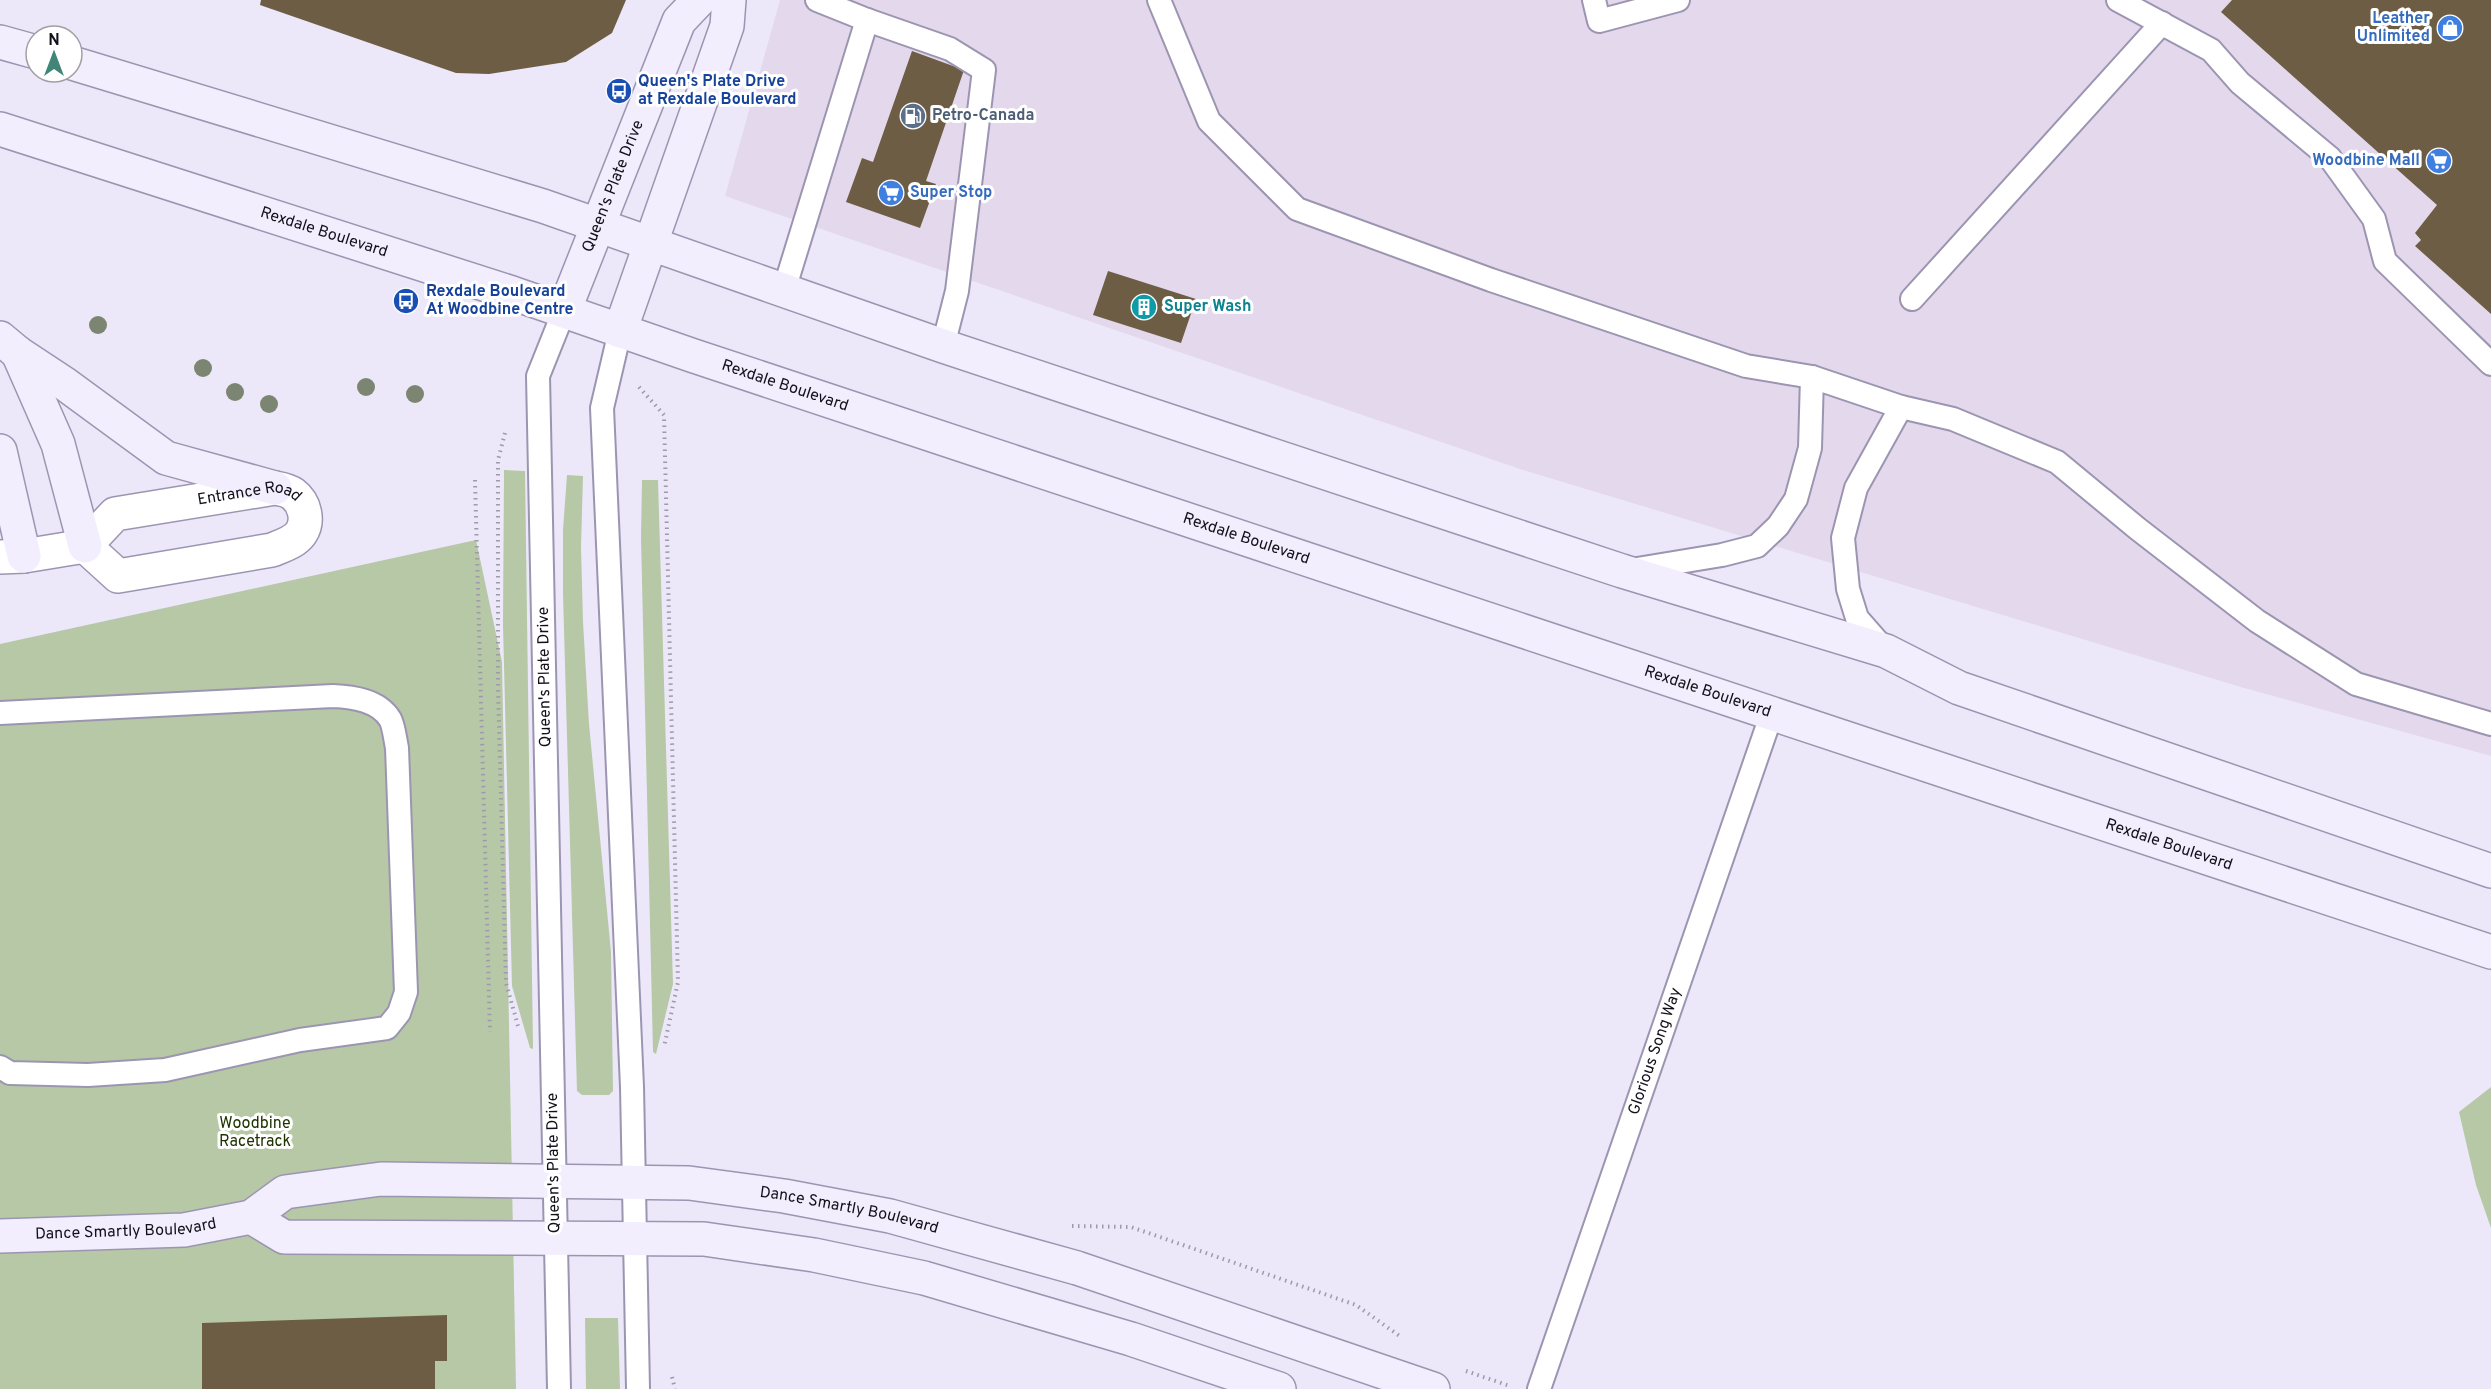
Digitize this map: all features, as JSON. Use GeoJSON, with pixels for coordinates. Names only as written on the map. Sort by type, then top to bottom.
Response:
{"type":"FeatureCollection","features":[{"type":"Feature","properties":{"kind":"main road","name":"Queen's Plate Drive"},"geometry":{"type":"LineString","coordinates":[[564,311],[679,21],[699,0]]}},
{"type":"Feature","properties":{"kind":"main road"},"geometry":{"type":"LineString","coordinates":[[617,344],[727,26],[729,0]]}},
{"type":"Feature","properties":{"kind":"main road"},"geometry":{"type":"LineString","coordinates":[[0,42],[24,49]]}},
{"type":"Feature","properties":{"kind":"main road"},"geometry":{"type":"LineString","coordinates":[[84,67],[543,206],[943,345],[1622,571],[1886,651],[1959,688],[2491,871]]}},
{"type":"Feature","properties":{"kind":"main road","name":"Rexdale Boulevard"},"geometry":{"type":"LineString","coordinates":[[0,129],[564,311],[617,344],[1772,713],[2491,952]]}},
{"type":"Feature","properties":{"kind":"main road"},"geometry":{"type":"LineString","coordinates":[[9,345],[166,458],[275,488]]}},
{"type":"Feature","properties":{"kind":"main road"},"geometry":{"type":"LineString","coordinates":[[9,345],[58,444],[85,546]]}},
{"type":"Feature","properties":{"kind":"main road"},"geometry":{"type":"LineString","coordinates":[[0,452],[12,557]]}},
{"type":"Feature","properties":{"kind":"main road","name":"Dance Smartly Boulevard"},"geometry":{"type":"LineString","coordinates":[[0,1236],[184,1230],[251,1217],[285,1192],[381,1179],[689,1183],[784,1196],[890,1216],[1077,1268],[1433,1389]]}},
{"type":"Feature","properties":{"kind":"main road"},"geometry":{"type":"LineString","coordinates":[[251,1217],[284,1237],[713,1240],[814,1255],[924,1278],[1131,1339],[1279,1389]]}},
{"type":"Feature","properties":{"kind":"street","name":"Entrance Road"},"geometry":{"type":"LineString","coordinates":[[275,488],[293,494],[304,507],[305,521],[301,533],[293,540],[272,550],[118,576],[85,546],[115,514],[275,488]]}},
{"type":"Feature","properties":{"kind":"street"},"geometry":{"type":"LineString","coordinates":[[12,557],[85,546]]}},
{"type":"Feature","properties":{"kind":"lane"},"geometry":{"type":"LineString","coordinates":[[817,0],[950,49],[984,70],[957,291],[943,345]]}},
{"type":"Feature","properties":{"kind":"lane"},"geometry":{"type":"LineString","coordinates":[[1159,0],[1209,121],[1297,209],[1491,280],[1746,366],[1812,377],[1901,407],[1953,418],[2057,462],[2138,529],[2257,621],[2356,684],[2491,724]]}},
{"type":"Feature","properties":{"kind":"lane"},"geometry":{"type":"LineString","coordinates":[[1594,0],[1599,21],[1678,0]]}},
{"type":"Feature","properties":{"kind":"lane"},"geometry":{"type":"LineString","coordinates":[[2118,0],[2211,50],[2240,83],[2331,158],[2373,219],[2385,261],[2491,364]]}},
{"type":"Feature","properties":{"kind":"lane"},"geometry":{"type":"LineString","coordinates":[[784,290],[867,20]]}},
{"type":"Feature","properties":{"kind":"lane"},"geometry":{"type":"LineString","coordinates":[[1912,298],[2162,23]]}},
{"type":"Feature","properties":{"kind":"lane","name":"Queen's Plate Drive"},"geometry":{"type":"LineString","coordinates":[[559,1389],[538,376],[564,311]]}},
{"type":"Feature","properties":{"kind":"lane"},"geometry":{"type":"LineString","coordinates":[[617,344],[602,408],[631,1076],[638,1389]]}},
{"type":"Feature","properties":{"kind":"lane"},"geometry":{"type":"LineString","coordinates":[[1622,571],[1722,555],[1757,546],[1778,526],[1796,499],[1810,448],[1812,377]]}},
{"type":"Feature","properties":{"kind":"lane"},"geometry":{"type":"LineString","coordinates":[[1886,651],[1857,618],[1848,589],[1843,538],[1856,488],[1901,407]]}},
{"type":"Feature","properties":{"kind":"lane"},"geometry":{"type":"LineString","coordinates":[[0,713],[333,696],[357,698],[377,707],[391,720],[397,748],[406,992],[399,1012],[387,1028],[300,1040],[165,1070],[88,1075],[9,1072],[0,1067]]}},
{"type":"Feature","properties":{"kind":"lane","name":"Glorious Song Way"},"geometry":{"type":"LineString","coordinates":[[1539,1389],[1772,713]]}},
{"type":"Feature","properties":{"kind":"path"},"geometry":{"type":"LineString","coordinates":[[617,344],[664,415],[678,982],[672,1020],[664,1049]]}},
{"type":"Feature","properties":{"kind":"path"},"geometry":{"type":"LineString","coordinates":[[507,428],[498,460],[498,687],[506,983],[521,1037]]}},
{"type":"Feature","properties":{"kind":"path"},"geometry":{"type":"LineString","coordinates":[[475,480],[490,1032]]}},
{"type":"Feature","properties":{"kind":"path"},"geometry":{"type":"LineString","coordinates":[[1463,1370],[1518,1389]]}},
{"type":"Feature","properties":{"kind":"shaded area"},"geometry":{"type":"Polygon","coordinates":[[[780,0],[2491,0],[2491,756],[2244,688],[1520,469],[725,196],[780,0]]]}},
{"type":"Feature","properties":{"kind":"green space"},"geometry":{"type":"Polygon","coordinates":[[[504,470],[525,471],[533,1049],[530,1048],[512,986],[503,625],[504,470]]]}},
{"type":"Feature","properties":{"kind":"green space"},"geometry":{"type":"Polygon","coordinates":[[[567,475],[583,476],[581,547],[589,724],[611,952],[613,1091],[609,1095],[582,1095],[577,1091],[563,594],[563,530],[567,475]]]}},
{"type":"Feature","properties":{"kind":"green space"},"geometry":{"type":"Polygon","coordinates":[[[642,480],[658,480],[673,984],[656,1054],[653,1052],[641,538],[642,480]]]}},
{"type":"Feature","properties":{"kind":"green space","name":"Woodbine Racetrack"},"geometry":{"type":"Polygon","coordinates":[[[476,540],[502,662],[516,1389],[0,1389],[0,644],[476,540]]]}},
{"type":"Feature","properties":{"kind":"green space"},"geometry":{"type":"Polygon","coordinates":[[[2491,1087],[2491,1228],[2476,1185],[2459,1112],[2491,1087]]]}},
{"type":"Feature","properties":{"kind":"green space"},"geometry":{"type":"Polygon","coordinates":[[[585,1318],[618,1318],[620,1389],[586,1389],[585,1318]]]}},
{"type":"Feature","properties":{"kind":"building"},"geometry":{"type":"Polygon","coordinates":[[[261,0],[626,0],[612,33],[566,62],[489,74],[456,73],[260,5],[261,0]]]}},
{"type":"Feature","properties":{"kind":"building","name":"Woodbine Mall"},"geometry":{"type":"Polygon","coordinates":[[[2232,0],[2491,0],[2491,314],[2415,246],[2421,240],[2415,233],[2437,205],[2221,12],[2232,0]]]}},
{"type":"Feature","properties":{"kind":"building"},"geometry":{"type":"Polygon","coordinates":[[[912,51],[964,70],[926,181],[936,184],[920,228],[846,202],[862,158],[873,162],[912,51]]]}},
{"type":"Feature","properties":{"kind":"building","name":"Super Wash"},"geometry":{"type":"Polygon","coordinates":[[[1108,271],[1196,299],[1181,343],[1093,315],[1108,271]]]}},
{"type":"Feature","properties":{"kind":"building"},"geometry":{"type":"Polygon","coordinates":[[[447,1315],[447,1361],[435,1361],[435,1389],[202,1389],[202,1323],[447,1315]]]}},
{"type":"Feature","properties":{"kind":"place","name":"Leather Unlimited"},"geometry":{"type":"Point","coordinates":[2450,28]}},
{"type":"Feature","properties":{"kind":"place","name":"Queen's Plate Drive at Rexdale Boulevard"},"geometry":{"type":"Point","coordinates":[619,91]}},
{"type":"Feature","properties":{"kind":"place","name":"Petro-Canada"},"geometry":{"type":"Point","coordinates":[913,116]}},
{"type":"Feature","properties":{"kind":"place","name":"Woodbine Mall"},"geometry":{"type":"Point","coordinates":[2439,161]}},
{"type":"Feature","properties":{"kind":"place","name":"Super Stop"},"geometry":{"type":"Point","coordinates":[891,193]}},
{"type":"Feature","properties":{"kind":"place","name":"Rexdale Boulevard At Woodbine Centre"},"geometry":{"type":"Point","coordinates":[406,301]}},
{"type":"Feature","properties":{"kind":"place","name":"Super Wash"},"geometry":{"type":"Point","coordinates":[1144,307]}}]}
